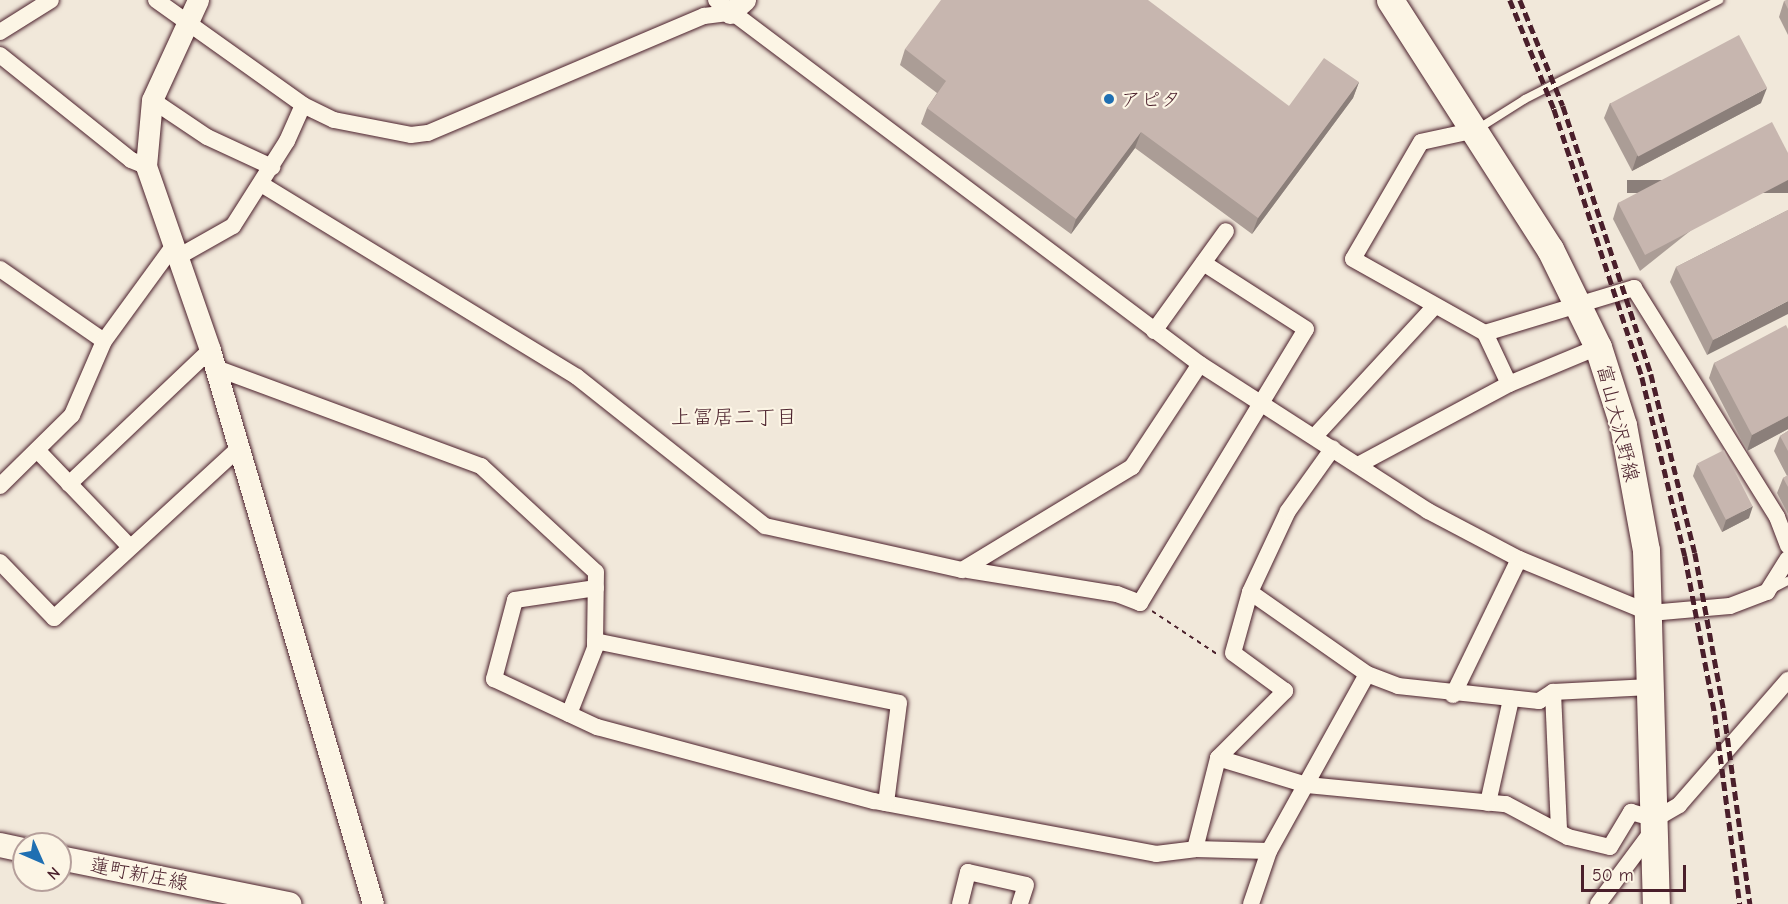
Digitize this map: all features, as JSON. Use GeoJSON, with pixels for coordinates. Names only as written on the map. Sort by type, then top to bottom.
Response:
{"type":"FeatureCollection","features":[{"type":"Feature","properties":{"kind":"main road","name":"富山大沢野線"},"geometry":{"type":"LineString","coordinates":[[1390,0],[1476,130],[1580,307],[1598,347],[1623,425],[1646,550],[1650,613],[1656,904]]}},
{"type":"Feature","properties":{"kind":"main road","name":"蓮町新庄線"},"geometry":{"type":"LineString","coordinates":[[72,860],[289,904]]}},
{"type":"Feature","properties":{"kind":"street"},"geometry":{"type":"LineString","coordinates":[[0,32],[51,0]]}},
{"type":"Feature","properties":{"kind":"street"},"geometry":{"type":"LineString","coordinates":[[156,0],[189,20],[303,105],[359,126],[428,133],[731,4],[1154,331],[1200,364],[1358,465],[1519,559],[1650,613],[1730,606],[1767,592],[1788,559]]}},
{"type":"Feature","properties":{"kind":"street"},"geometry":{"type":"LineString","coordinates":[[198,0],[152,100],[147,166],[213,359],[373,904]]}},
{"type":"Feature","properties":{"kind":"street"},"geometry":{"type":"LineString","coordinates":[[0,55],[131,160],[147,166]]}},
{"type":"Feature","properties":{"kind":"street"},"geometry":{"type":"LineString","coordinates":[[152,100],[207,137],[272,167]]}},
{"type":"Feature","properties":{"kind":"street"},"geometry":{"type":"LineString","coordinates":[[0,486],[72,415],[104,341],[176,251],[233,226],[272,167],[303,105]]}},
{"type":"Feature","properties":{"kind":"street"},"geometry":{"type":"LineString","coordinates":[[1476,130],[1421,142],[1353,259],[1434,307],[1485,333],[1509,384]]}},
{"type":"Feature","properties":{"kind":"street"},"geometry":{"type":"LineString","coordinates":[[261,184],[577,377],[765,526],[968,570],[1117,594],[1140,603],[1259,401],[1306,329],[1203,262]]}},
{"type":"Feature","properties":{"kind":"street"},"geometry":{"type":"LineString","coordinates":[[1154,331],[1226,231]]}},
{"type":"Feature","properties":{"kind":"street"},"geometry":{"type":"LineString","coordinates":[[0,269],[104,341]]}},
{"type":"Feature","properties":{"kind":"street"},"geometry":{"type":"LineString","coordinates":[[1485,333],[1580,307],[1603,294],[1634,288],[1648,303],[1777,517],[1788,546]]}},
{"type":"Feature","properties":{"kind":"street"},"geometry":{"type":"LineString","coordinates":[[1315,436],[1434,307]]}},
{"type":"Feature","properties":{"kind":"street"},"geometry":{"type":"LineString","coordinates":[[1358,465],[1509,384],[1598,347]]}},
{"type":"Feature","properties":{"kind":"street"},"geometry":{"type":"LineString","coordinates":[[69,484],[213,359]]}},
{"type":"Feature","properties":{"kind":"street"},"geometry":{"type":"LineString","coordinates":[[213,359],[481,466],[596,572],[595,641],[568,714]]}},
{"type":"Feature","properties":{"kind":"street"},"geometry":{"type":"LineString","coordinates":[[968,570],[1132,467],[1200,364]]}},
{"type":"Feature","properties":{"kind":"street"},"geometry":{"type":"LineString","coordinates":[[1195,849],[1218,758],[1284,691],[1233,653],[1250,591],[1288,512],[1333,448]]}},
{"type":"Feature","properties":{"kind":"street"},"geometry":{"type":"LineString","coordinates":[[0,562],[54,618],[128,545],[238,449]]}},
{"type":"Feature","properties":{"kind":"street"},"geometry":{"type":"LineString","coordinates":[[37,450],[128,545]]}},
{"type":"Feature","properties":{"kind":"street"},"geometry":{"type":"LineString","coordinates":[[1453,695],[1519,559]]}},
{"type":"Feature","properties":{"kind":"street"},"geometry":{"type":"LineString","coordinates":[[596,588],[515,600],[494,679],[597,727],[886,803],[1156,854],[1195,849],[1269,851]]}},
{"type":"Feature","properties":{"kind":"street"},"geometry":{"type":"LineString","coordinates":[[1250,591],[1367,674],[1453,695],[1539,701],[1553,692],[1650,687]]}},
{"type":"Feature","properties":{"kind":"street"},"geometry":{"type":"LineString","coordinates":[[595,641],[899,703],[886,803]]}},
{"type":"Feature","properties":{"kind":"street"},"geometry":{"type":"LineString","coordinates":[[1251,904],[1269,851],[1367,674]]}},
{"type":"Feature","properties":{"kind":"street"},"geometry":{"type":"LineString","coordinates":[[1598,904],[1646,845],[1655,819],[1679,805],[1788,680]]}},
{"type":"Feature","properties":{"kind":"street"},"geometry":{"type":"LineString","coordinates":[[1553,692],[1559,832]]}},
{"type":"Feature","properties":{"kind":"street"},"geometry":{"type":"LineString","coordinates":[[1488,803],[1511,699]]}},
{"type":"Feature","properties":{"kind":"street"},"geometry":{"type":"LineString","coordinates":[[1218,758],[1307,785],[1506,804],[1559,832],[1610,847],[1631,812],[1655,819]]}},
{"type":"Feature","properties":{"kind":"street"},"geometry":{"type":"LineString","coordinates":[[960,904],[968,872],[1026,885],[1020,904]]}},
{"type":"Feature","properties":{"kind":"lane"},"geometry":{"type":"LineString","coordinates":[[1476,130],[1525,99],[1719,0]]}},
{"type":"Feature","properties":{"kind":"lane"},"geometry":{"type":"LineString","coordinates":[[1767,592],[1788,581]]}},
{"type":"Feature","properties":{"kind":"path"},"geometry":{"type":"LineString","coordinates":[[1140,603],[1223,658],[1233,653]]}},
{"type":"Feature","properties":{"kind":"building"},"geometry":{"type":"Polygon","coordinates":[[[941,0],[1148,0],[1289,106],[1324,58],[1359,82],[1258,218],[1141,132],[1076,219],[927,108],[946,81],[905,49],[941,0]]]}},
{"type":"Feature","properties":{"kind":"building"},"geometry":{"type":"Polygon","coordinates":[[[1739,35],[1767,88],[1638,157],[1610,104],[1739,35]]]}},
{"type":"Feature","properties":{"kind":"building"},"geometry":{"type":"Polygon","coordinates":[[[1772,122],[1788,153],[1788,180],[1645,255],[1618,203],[1772,122]]]}},
{"type":"Feature","properties":{"kind":"building"},"geometry":{"type":"Polygon","coordinates":[[[1788,210],[1788,301],[1713,340],[1676,267],[1788,210]]]}},
{"type":"Feature","properties":{"kind":"building"},"geometry":{"type":"Polygon","coordinates":[[[1786,325],[1788,329],[1788,416],[1752,435],[1714,363],[1786,325]]]}},
{"type":"Feature","properties":{"kind":"building"},"geometry":{"type":"Polygon","coordinates":[[[1788,431],[1788,451],[1780,436],[1788,431]]]}},
{"type":"Feature","properties":{"kind":"building"},"geometry":{"type":"Polygon","coordinates":[[[1724,450],[1753,506],[1726,520],[1697,464],[1724,450]]]}},
{"type":"Feature","properties":{"kind":"building"},"geometry":{"type":"Polygon","coordinates":[[[1788,475],[1788,487],[1783,478],[1788,475]]]}},
{"type":"Feature","properties":{"kind":"railway"},"geometry":{"type":"LineString","coordinates":[[1510,0],[1554,109],[1642,377],[1685,556],[1715,715],[1740,904]]}},
{"type":"Feature","properties":{"kind":"railway"},"geometry":{"type":"LineString","coordinates":[[1520,0],[1563,106],[1651,374],[1695,553],[1724,711],[1750,904]]}},
{"type":"Feature","properties":{"kind":"place","name":"アピタ"},"geometry":{"type":"Point","coordinates":[1109,99]}},
{"type":"Feature","properties":{"kind":"district","name":"上冨居二丁目"},"geometry":{"type":"Point","coordinates":[734,417]}}]}
